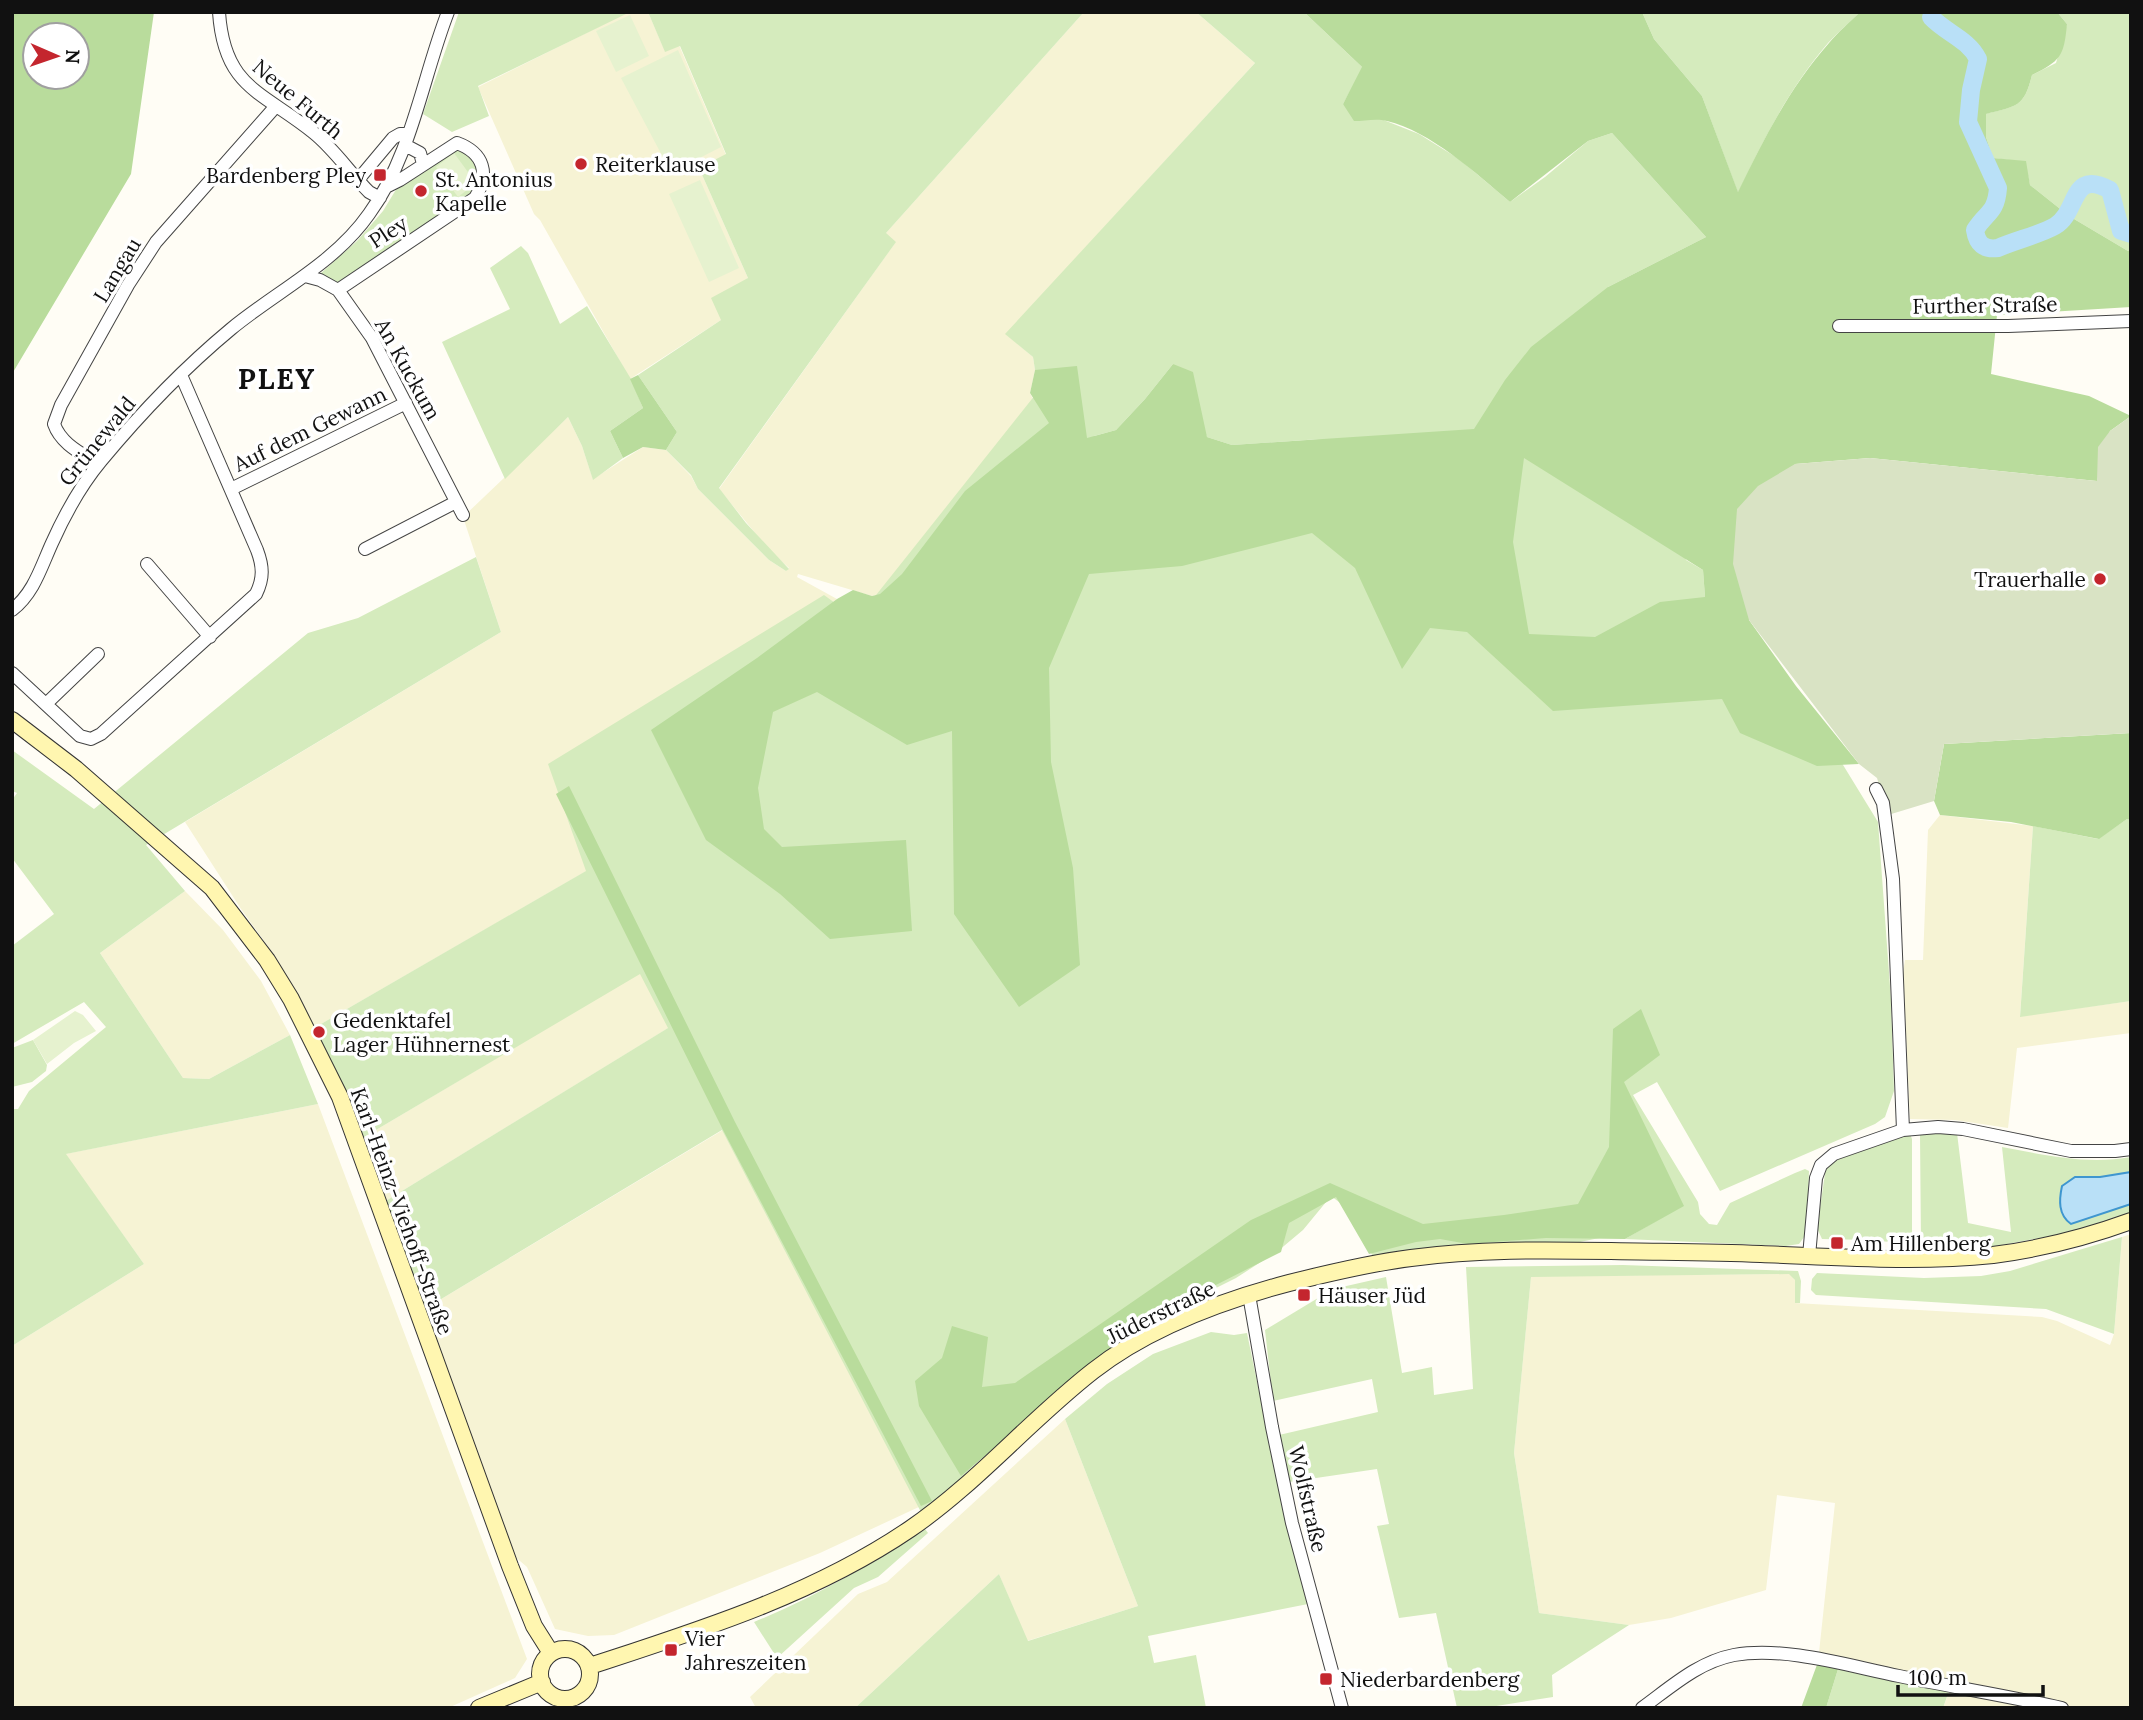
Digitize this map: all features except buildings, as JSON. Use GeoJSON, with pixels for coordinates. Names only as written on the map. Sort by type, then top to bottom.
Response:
{"type":"FeatureCollection","features":[{"type":"Feature","properties":{"kind":"main road","name":"Karl-Heinz-Viehoff-Straße"},"geometry":{"type":"LineString","coordinates":[[12,720],[76,769],[212,888],[267,960],[291,999],[340,1097],[510,1566],[534,1626],[551,1653]]}},
{"type":"Feature","properties":{"kind":"main road","name":"Jüderstraße"},"geometry":{"type":"LineString","coordinates":[[590,1667],[787,1595],[855,1564],[924,1519],[1096,1369],[1165,1329],[1249,1295],[1377,1264],[1470,1252],[1547,1250],[1924,1259],[1992,1255],[2074,1238],[2131,1221]]}},
{"type":"Feature","properties":{"kind":"main road"},"geometry":{"type":"LineString","coordinates":[[558,1649],[574,1650],[586,1659],[590,1667],[591,1674],[586,1689],[566,1703],[551,1695],[542,1682],[541,1666],[551,1653],[558,1649]]}},
{"type":"Feature","properties":{"kind":"main road"},"geometry":{"type":"LineString","coordinates":[[479,1708],[542,1682]]}},
{"type":"Feature","properties":{"kind":"street","name":"Neue Furth"},"geometry":{"type":"LineString","coordinates":[[219,12],[227,57],[237,74],[315,134],[357,181],[380,198]]}},
{"type":"Feature","properties":{"kind":"street","name":"Pley"},"geometry":{"type":"LineString","coordinates":[[212,347],[232,328],[305,276],[350,236],[380,198],[388,186],[407,140],[448,12]]}},
{"type":"Feature","properties":{"kind":"street","name":"Langau"},"geometry":{"type":"LineString","coordinates":[[98,464],[63,441],[57,433],[54,424],[61,405],[128,285],[156,242],[276,106]]}},
{"type":"Feature","properties":{"kind":"street"},"geometry":{"type":"LineString","coordinates":[[357,181],[393,138],[400,134],[420,153],[423,164]]}},
{"type":"Feature","properties":{"kind":"street","name":"Pley"},"geometry":{"type":"LineString","coordinates":[[338,290],[475,198],[481,188],[483,176],[481,162],[474,151],[457,143],[388,186]]}},
{"type":"Feature","properties":{"kind":"street"},"geometry":{"type":"LineString","coordinates":[[305,276],[320,280],[338,290]]}},
{"type":"Feature","properties":{"kind":"street","name":"An Kuckum"},"geometry":{"type":"LineString","coordinates":[[338,290],[372,338],[463,515]]}},
{"type":"Feature","properties":{"kind":"street","name":"Further Straße"},"geometry":{"type":"LineString","coordinates":[[1839,326],[2008,326],[2131,321]]}},
{"type":"Feature","properties":{"kind":"street","name":"Grünewald"},"geometry":{"type":"LineString","coordinates":[[12,610],[37,579],[70,506],[98,464],[144,412],[212,347]]}},
{"type":"Feature","properties":{"kind":"street","name":"Auf dem Gewann"},"geometry":{"type":"LineString","coordinates":[[47,703],[80,736],[91,739],[101,734],[256,594],[262,576],[257,550],[181,375]]}},
{"type":"Feature","properties":{"kind":"street","name":"Auf dem Gewann"},"geometry":{"type":"LineString","coordinates":[[231,489],[406,403]]}},
{"type":"Feature","properties":{"kind":"street"},"geometry":{"type":"LineString","coordinates":[[366,549],[456,502]]}},
{"type":"Feature","properties":{"kind":"street"},"geometry":{"type":"LineString","coordinates":[[147,564],[210,637]]}},
{"type":"Feature","properties":{"kind":"street"},"geometry":{"type":"LineString","coordinates":[[12,673],[47,703],[98,654]]}},
{"type":"Feature","properties":{"kind":"street"},"geometry":{"type":"LineString","coordinates":[[1876,789],[1883,803],[1893,879],[1903,1130]]}},
{"type":"Feature","properties":{"kind":"street"},"geometry":{"type":"LineString","coordinates":[[1809,1256],[1816,1178],[1821,1165],[1835,1154],[1903,1130],[1938,1127],[1963,1129],[2071,1151],[2131,1149]]}},
{"type":"Feature","properties":{"kind":"street","name":"Wolfstraße"},"geometry":{"type":"LineString","coordinates":[[1249,1295],[1292,1523],[1342,1708]]}},
{"type":"Feature","properties":{"kind":"street"},"geometry":{"type":"LineString","coordinates":[[1642,1708],[1678,1680],[1705,1665],[1732,1656],[1771,1653],[2062,1708]]}},
{"type":"Feature","properties":{"kind":"shaded area"},"geometry":{"type":"Polygon","coordinates":[[[628,12],[648,12],[665,51],[679,45],[726,155],[699,168],[748,278],[721,320],[630,379],[540,220],[534,214],[478,87],[628,12]]]}},
{"type":"Feature","properties":{"kind":"shaded area"},"geometry":{"type":"Polygon","coordinates":[[[1084,12],[1196,12],[1255,63],[1006,334],[1033,357],[1035,370],[1030,393],[1035,403],[880,594],[872,596],[798,574],[797,577],[837,599],[757,658],[592,868],[314,1028],[274,955],[185,822],[501,632],[463,517],[568,417],[582,446],[593,479],[643,447],[666,450],[691,476],[698,489],[769,560],[786,571],[789,568],[770,551],[719,489],[895,243],[885,234],[1084,12]]]}},
{"type":"Feature","properties":{"kind":"shaded area"},"geometry":{"type":"Polygon","coordinates":[[[1940,815],[2033,826],[2020,1016],[2131,1001],[2131,1033],[2017,1048],[2008,1128],[1955,1120],[1910,1119],[1903,973],[1905,960],[1923,960],[1928,830],[1940,815]]]}},
{"type":"Feature","properties":{"kind":"shaded area"},"geometry":{"type":"Polygon","coordinates":[[[185,891],[223,930],[261,981],[290,1035],[209,1079],[183,1078],[100,953],[185,891]]]}},
{"type":"Feature","properties":{"kind":"shaded area"},"geometry":{"type":"Polygon","coordinates":[[[643,971],[670,1027],[384,1202],[359,1140],[643,971]]]}},
{"type":"Feature","properties":{"kind":"shaded area"},"geometry":{"type":"Polygon","coordinates":[[[318,1104],[527,1659],[515,1678],[448,1708],[12,1708],[12,1346],[144,1264],[65,1154],[318,1104]]]}},
{"type":"Feature","properties":{"kind":"shaded area"},"geometry":{"type":"Polygon","coordinates":[[[723,1130],[921,1506],[820,1553],[614,1635],[588,1636],[555,1629],[527,1567],[513,1555],[423,1310],[723,1130]]]}},
{"type":"Feature","properties":{"kind":"shaded area"},"geometry":{"type":"Polygon","coordinates":[[[2131,1234],[2131,1708],[1943,1708],[1949,1692],[1818,1662],[1835,1503],[1777,1495],[1766,1590],[1671,1618],[1629,1625],[1539,1613],[1514,1453],[1531,1276],[1790,1274],[1795,1280],[1795,1303],[2042,1317],[2110,1345],[2114,1334],[2122,1237],[2131,1234]]]}},
{"type":"Feature","properties":{"kind":"shaded area"},"geometry":{"type":"Polygon","coordinates":[[[1065,1419],[1138,1606],[1027,1641],[999,1574],[855,1708],[756,1708],[750,1697],[858,1594],[887,1582],[1065,1419]]]}},
{"type":"Feature","properties":{"kind":"green space"},"geometry":{"type":"Polygon","coordinates":[[[12,12],[154,12],[131,174],[12,374],[12,12]]]}},
{"type":"Feature","properties":{"kind":"green space"},"geometry":{"type":"Polygon","coordinates":[[[459,12],[628,13],[478,86],[489,116],[452,132],[423,114],[459,12]]]}},
{"type":"Feature","properties":{"kind":"green space"},"geometry":{"type":"Polygon","coordinates":[[[648,12],[1084,12],[886,233],[896,242],[719,488],[746,523],[789,569],[786,571],[769,560],[698,489],[691,475],[666,450],[677,432],[638,375],[721,320],[711,298],[748,278],[699,168],[726,154],[680,46],[665,52],[648,12]]]}},
{"type":"Feature","properties":{"kind":"green space"},"geometry":{"type":"Polygon","coordinates":[[[1196,12],[1304,12],[1363,68],[1343,104],[1419,134],[1459,159],[1510,202],[1588,141],[1612,133],[1706,237],[1608,287],[1686,560],[1703,570],[1705,597],[1840,760],[1878,822],[1891,1000],[1894,1091],[1885,1117],[1875,1124],[1720,1191],[1657,1082],[1633,1095],[1698,1202],[1700,1214],[1709,1224],[1717,1225],[1730,1203],[1795,1173],[1805,1169],[1809,1171],[1807,1233],[1799,1244],[1786,1246],[1625,1239],[1668,1214],[1604,1237],[1556,1247],[1373,1257],[1351,1211],[1331,1196],[1303,1230],[1278,1251],[1236,1278],[1124,1334],[977,1462],[923,1516],[722,1130],[423,1310],[384,1202],[668,1028],[640,974],[359,1140],[314,1028],[586,871],[548,764],[824,595],[857,619],[1055,370],[1035,370],[1033,357],[1005,334],[1255,63],[1196,12]],[[1173,364],[1116,430],[1094,436],[1107,459],[1321,439],[1232,445],[1207,437],[1173,364]]]}},
{"type":"Feature","properties":{"kind":"green space"},"geometry":{"type":"Polygon","coordinates":[[[1304,12],[1642,12],[1654,39],[1702,96],[1738,192],[1767,134],[1802,78],[1833,39],[1860,12],[2057,12],[2067,24],[2059,57],[2032,75],[2026,94],[2017,104],[1986,114],[1986,137],[1993,158],[2026,161],[2030,185],[2069,216],[2128,251],[2131,250],[2131,307],[1997,315],[1991,374],[2089,396],[2131,416],[2110,431],[2097,481],[1870,458],[1795,464],[1749,620],[1796,686],[1859,764],[1817,766],[1740,733],[1722,699],[1553,711],[1467,632],[1430,628],[1402,669],[1355,568],[1312,533],[1182,566],[1089,574],[1049,668],[1051,762],[1073,868],[1080,965],[1019,1007],[954,914],[952,731],[907,745],[817,692],[773,712],[758,788],[764,829],[782,847],[906,840],[912,931],[830,939],[780,894],[706,840],[651,730],[757,658],[837,599],[853,590],[872,596],[880,594],[902,574],[965,491],[1049,423],[1030,393],[1035,370],[1077,366],[1087,438],[1116,430],[1173,364],[1193,372],[1207,437],[1232,445],[1474,429],[1505,380],[1531,347],[1608,287],[1706,237],[1612,133],[1588,141],[1510,202],[1452,155],[1420,134],[1383,120],[1354,121],[1343,104],[1362,67],[1304,12]],[[1524,458],[1513,542],[1529,634],[1595,637],[1660,602],[1705,597],[1703,570],[1524,458]]]}},
{"type":"Feature","properties":{"kind":"green space"},"geometry":{"type":"Polygon","coordinates":[[[1642,12],[1860,12],[1828,43],[1801,78],[1767,134],[1738,193],[1702,96],[1654,39],[1642,12]]]}},
{"type":"Feature","properties":{"kind":"green space"},"geometry":{"type":"Polygon","coordinates":[[[2057,12],[2131,12],[2131,250],[2128,251],[2069,216],[2030,185],[2025,162],[1993,158],[1986,137],[1985,114],[2017,104],[2026,94],[2032,75],[2056,63],[2067,24],[2057,12]]]}},
{"type":"Feature","properties":{"kind":"green space"},"geometry":{"type":"Polygon","coordinates":[[[630,15],[649,56],[616,72],[596,31],[630,15]]]}},
{"type":"Feature","properties":{"kind":"green space"},"geometry":{"type":"Polygon","coordinates":[[[678,50],[721,147],[682,167],[666,163],[621,78],[678,50]]]}},
{"type":"Feature","properties":{"kind":"green space"},"geometry":{"type":"Polygon","coordinates":[[[453,150],[471,158],[480,175],[470,196],[338,284],[320,274],[357,241],[383,211],[397,188],[453,150]]]}},
{"type":"Feature","properties":{"kind":"green space"},"geometry":{"type":"Polygon","coordinates":[[[454,153],[476,183],[458,197],[436,167],[454,153]]]}},
{"type":"Feature","properties":{"kind":"green space"},"geometry":{"type":"Polygon","coordinates":[[[700,180],[739,268],[709,282],[669,194],[700,180]]]}},
{"type":"Feature","properties":{"kind":"green space"},"geometry":{"type":"Polygon","coordinates":[[[521,246],[528,253],[560,324],[587,306],[631,379],[643,408],[610,431],[623,458],[593,480],[582,446],[568,417],[505,479],[442,342],[510,309],[490,268],[521,246]]]}},
{"type":"Feature","properties":{"kind":"green space"},"geometry":{"type":"Polygon","coordinates":[[[638,375],[677,432],[666,450],[643,447],[623,458],[610,431],[643,408],[630,379],[638,375]]]}},
{"type":"Feature","properties":{"kind":"green space"},"geometry":{"type":"Polygon","coordinates":[[[2131,416],[2131,733],[1944,744],[1934,801],[1888,815],[1877,778],[1859,764],[1749,620],[1733,564],[1737,509],[1758,486],[1795,464],[1870,458],[2097,481],[2098,447],[2110,431],[2131,416]]]}},
{"type":"Feature","properties":{"kind":"green space"},"geometry":{"type":"Polygon","coordinates":[[[476,557],[501,632],[146,845],[185,891],[100,953],[183,1078],[209,1079],[290,1035],[318,1104],[66,1154],[144,1264],[12,1346],[12,1109],[18,1109],[29,1091],[106,1027],[84,1002],[12,1044],[12,946],[54,914],[12,858],[12,800],[17,793],[12,791],[12,750],[94,809],[308,633],[358,618],[476,557]]]}},
{"type":"Feature","properties":{"kind":"green space"},"geometry":{"type":"Polygon","coordinates":[[[2131,733],[2131,819],[2127,819],[2099,839],[2011,822],[1940,815],[1934,801],[1944,744],[2131,733]]]}},
{"type":"Feature","properties":{"kind":"green space"},"geometry":{"type":"Polygon","coordinates":[[[569,786],[735,1122],[932,1501],[921,1506],[723,1130],[556,794],[569,786]]]}},
{"type":"Feature","properties":{"kind":"green space"},"geometry":{"type":"Polygon","coordinates":[[[2131,819],[2131,1001],[2020,1017],[2033,826],[2098,839],[2131,819]]]}},
{"type":"Feature","properties":{"kind":"green space"},"geometry":{"type":"Polygon","coordinates":[[[1641,1009],[1660,1055],[1624,1082],[1684,1206],[1625,1239],[1546,1238],[1468,1244],[1440,1239],[1369,1254],[1336,1197],[1289,1223],[1281,1252],[1206,1290],[1092,1365],[961,1476],[919,1406],[915,1381],[942,1358],[952,1326],[988,1337],[982,1387],[1015,1383],[1251,1220],[1330,1183],[1423,1224],[1578,1204],[1609,1147],[1613,1029],[1641,1009]]]}},
{"type":"Feature","properties":{"kind":"green space"},"geometry":{"type":"Polygon","coordinates":[[[75,1011],[83,1015],[96,1031],[74,1043],[47,1064],[33,1040],[75,1011]]]}},
{"type":"Feature","properties":{"kind":"green space"},"geometry":{"type":"Polygon","coordinates":[[[33,1040],[47,1065],[46,1071],[32,1082],[12,1087],[12,1048],[33,1040]]]}},
{"type":"Feature","properties":{"kind":"green space"},"geometry":{"type":"Polygon","coordinates":[[[1957,1133],[1968,1223],[2011,1232],[2002,1147],[2082,1159],[2131,1157],[2131,1214],[2072,1232],[1991,1247],[1929,1248],[1928,1244],[1921,1243],[1920,1134],[1957,1133]]]}},
{"type":"Feature","properties":{"kind":"green space"},"geometry":{"type":"Polygon","coordinates":[[[1910,1134],[1912,1244],[1822,1239],[1817,1228],[1826,1167],[1839,1159],[1910,1134]]]}},
{"type":"Feature","properties":{"kind":"green space"},"geometry":{"type":"Polygon","coordinates":[[[2122,1237],[2114,1334],[2046,1309],[1816,1295],[1811,1290],[1812,1279],[1817,1273],[1924,1278],[1981,1276],[2010,1271],[2122,1237]]]}},
{"type":"Feature","properties":{"kind":"green space"},"geometry":{"type":"Polygon","coordinates":[[[1623,1265],[1798,1271],[1801,1281],[1800,1303],[1795,1303],[1795,1280],[1789,1274],[1531,1277],[1514,1453],[1539,1613],[1629,1625],[1552,1675],[1553,1697],[1484,1708],[1457,1708],[1436,1613],[1399,1618],[1377,1526],[1389,1524],[1377,1469],[1289,1482],[1279,1435],[1378,1412],[1372,1379],[1273,1401],[1265,1330],[1323,1295],[1342,1287],[1386,1277],[1402,1373],[1432,1367],[1434,1395],[1473,1389],[1466,1267],[1623,1265]]]}},
{"type":"Feature","properties":{"kind":"green space"},"geometry":{"type":"Polygon","coordinates":[[[1211,1332],[1234,1335],[1247,1333],[1278,1484],[1308,1604],[1148,1636],[1154,1663],[1196,1655],[1206,1708],[855,1708],[999,1574],[1028,1641],[1138,1606],[1065,1419],[1107,1384],[1153,1354],[1211,1332]]]}},
{"type":"Feature","properties":{"kind":"green space"},"geometry":{"type":"Polygon","coordinates":[[[925,1529],[928,1533],[878,1577],[854,1588],[777,1658],[754,1622],[842,1580],[925,1529]]]}},
{"type":"Feature","properties":{"kind":"green space"},"geometry":{"type":"Polygon","coordinates":[[[1818,1662],[1839,1666],[1826,1708],[1801,1708],[1818,1662]]]}},
{"type":"Feature","properties":{"kind":"green space"},"geometry":{"type":"Polygon","coordinates":[[[1839,1666],[1949,1691],[1943,1708],[1826,1708],[1839,1666]]]}},
{"type":"Feature","properties":{"kind":"water"},"geometry":{"type":"Polygon","coordinates":[[[2131,1172],[2131,1204],[2071,1224],[2064,1216],[2060,1202],[2062,1186],[2075,1177],[2100,1177],[2131,1172]]]}},
{"type":"Feature","properties":{"kind":"waterway"},"geometry":{"type":"LineString","coordinates":[[1931,17],[1969,46],[1978,59],[1968,122],[1998,188],[1993,208],[1975,230],[1979,242],[1985,247],[1998,248],[2055,226],[2063,220],[2076,194],[2088,184],[2110,190],[2121,231],[2131,234]]}},
{"type":"Feature","properties":{"kind":"place","name":"Reiterklause"},"geometry":{"type":"Point","coordinates":[581,164]}},
{"type":"Feature","properties":{"kind":"place","name":"Bardenberg Pley"},"geometry":{"type":"Point","coordinates":[380,175]}},
{"type":"Feature","properties":{"kind":"place","name":"St. Antonius Kapelle"},"geometry":{"type":"Point","coordinates":[421,191]}},
{"type":"Feature","properties":{"kind":"place","name":"Trauerhalle"},"geometry":{"type":"Point","coordinates":[2100,579]}},
{"type":"Feature","properties":{"kind":"place","name":"Gedenktafel Lager Hühnernest"},"geometry":{"type":"Point","coordinates":[319,1032]}},
{"type":"Feature","properties":{"kind":"place","name":"Am Hillenberg"},"geometry":{"type":"Point","coordinates":[1837,1243]}},
{"type":"Feature","properties":{"kind":"place","name":"Häuser Jüd"},"geometry":{"type":"Point","coordinates":[1304,1295]}},
{"type":"Feature","properties":{"kind":"place","name":"Vier Jahreszeiten"},"geometry":{"type":"Point","coordinates":[671,1650]}},
{"type":"Feature","properties":{"kind":"place","name":"Niederbardenberg"},"geometry":{"type":"Point","coordinates":[1326,1679]}},
{"type":"Feature","properties":{"kind":"district","name":"PLEY"},"geometry":{"type":"Point","coordinates":[277,379]}}]}
